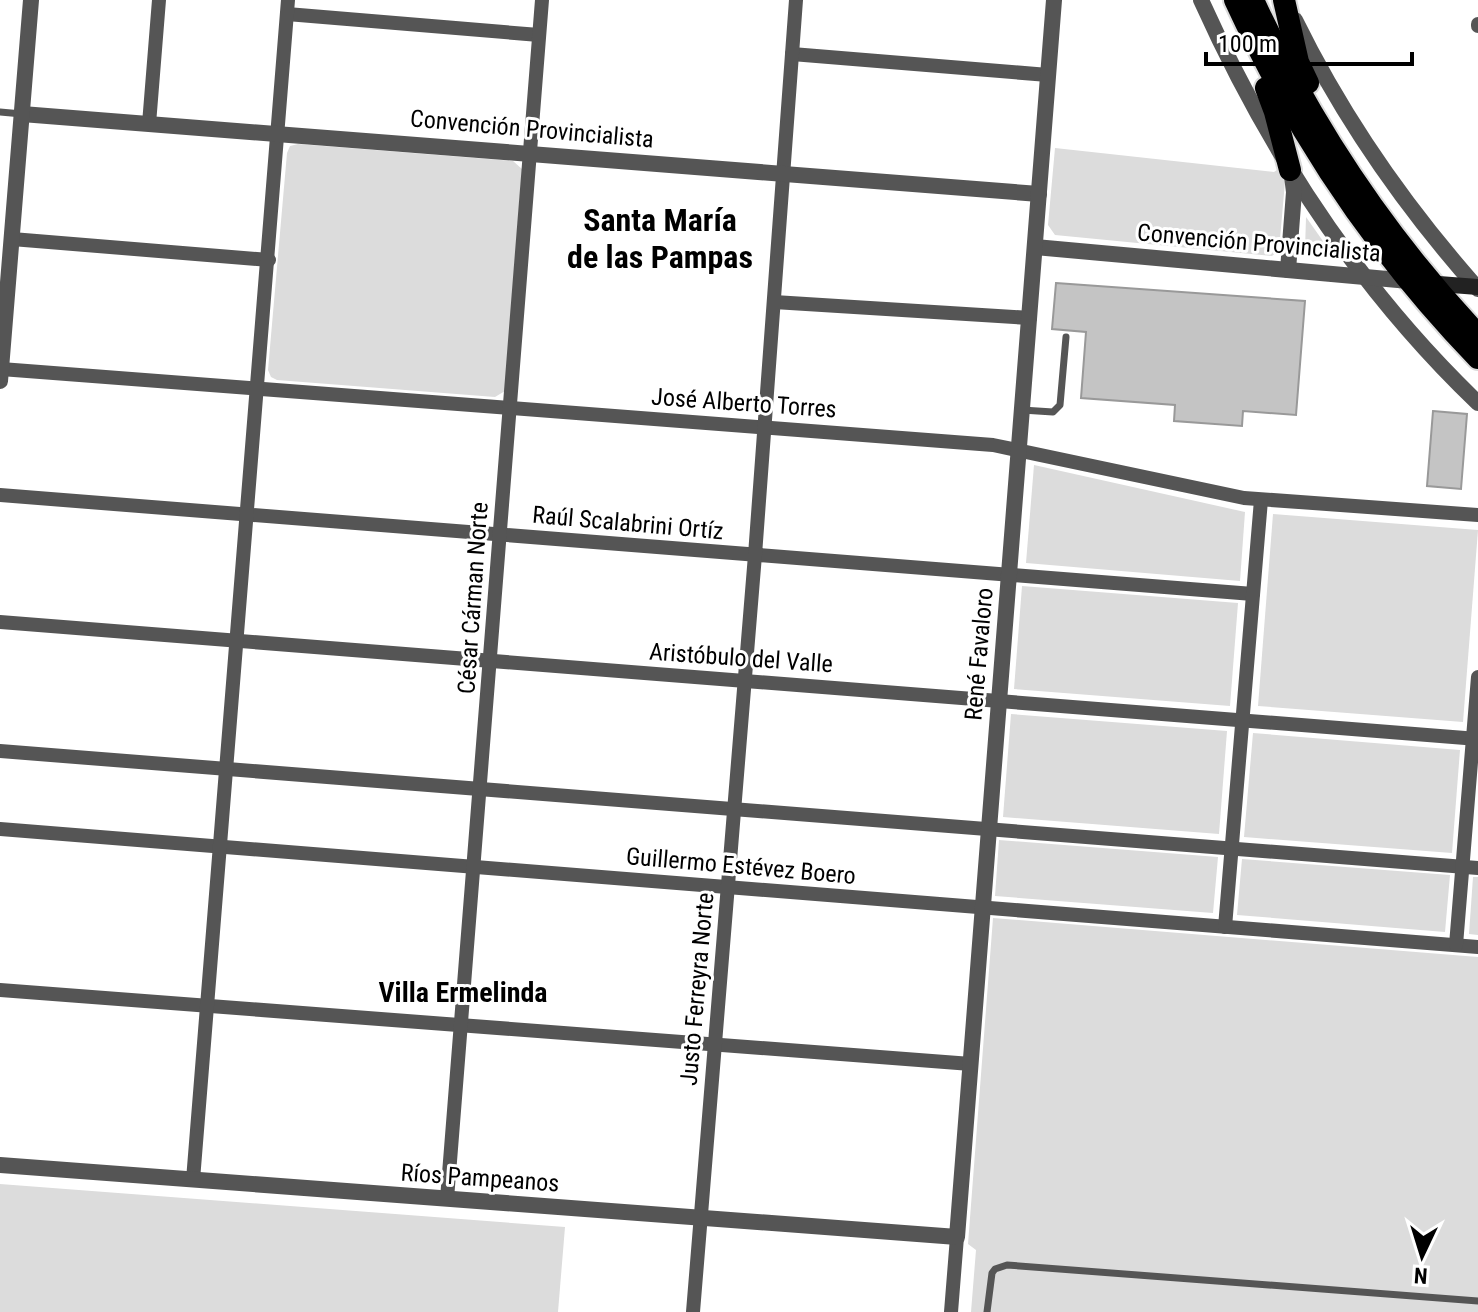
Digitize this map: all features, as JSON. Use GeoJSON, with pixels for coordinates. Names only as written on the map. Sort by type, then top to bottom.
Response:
{"type":"FeatureCollection","features":[{"type":"Feature","properties":{"kind":"highway"},"geometry":{"type":"LineString","coordinates":[[1225,0],[1273,106],[1290,170]]}},
{"type":"Feature","properties":{"kind":"highway"},"geometry":{"type":"LineString","coordinates":[[1235,0],[1270,72],[1310,142],[1365,223],[1409,281],[1476,351]]}},
{"type":"Feature","properties":{"kind":"highway"},"geometry":{"type":"LineString","coordinates":[[1253,0],[1311,113],[1385,224],[1433,283],[1476,351]]}},
{"type":"Feature","properties":{"kind":"highway"},"geometry":{"type":"LineString","coordinates":[[1285,0],[1302,72],[1362,172],[1385,224]]}},
{"type":"Feature","properties":{"kind":"main road","name":"Convención Provincialista"},"geometry":{"type":"LineString","coordinates":[[1409,281],[1477,288]]}},
{"type":"Feature","properties":{"kind":"street"},"geometry":{"type":"LineString","coordinates":[[0,381],[31,0]]}},
{"type":"Feature","properties":{"kind":"street"},"geometry":{"type":"LineString","coordinates":[[149,124],[159,0]]}},
{"type":"Feature","properties":{"kind":"street","name":"César Cárman Norte"},"geometry":{"type":"LineString","coordinates":[[447,1199],[542,0]]}},
{"type":"Feature","properties":{"kind":"street","name":"Justo Ferreyra Norte"},"geometry":{"type":"LineString","coordinates":[[693,1312],[755,555],[796,0]]}},
{"type":"Feature","properties":{"kind":"street","name":"René Favaloro"},"geometry":{"type":"LineString","coordinates":[[951,1312],[1054,0]]}},
{"type":"Feature","properties":{"kind":"street"},"geometry":{"type":"LineString","coordinates":[[1201,0],[1257,114],[1290,170],[1367,277],[1414,335],[1478,403]]}},
{"type":"Feature","properties":{"kind":"street"},"geometry":{"type":"LineString","coordinates":[[1285,0],[1323,73],[1373,153],[1418,217],[1477,288]]}},
{"type":"Feature","properties":{"kind":"street"},"geometry":{"type":"LineString","coordinates":[[193,1180],[288,7],[539,35]]}},
{"type":"Feature","properties":{"kind":"street"},"geometry":{"type":"LineString","coordinates":[[792,54],[1048,75]]}},
{"type":"Feature","properties":{"kind":"street","name":"Convención Provincialista"},"geometry":{"type":"LineString","coordinates":[[22,114],[1039,194]]}},
{"type":"Feature","properties":{"kind":"street"},"geometry":{"type":"LineString","coordinates":[[1288,270],[1294,192],[1290,170]]}},
{"type":"Feature","properties":{"kind":"street"},"geometry":{"type":"LineString","coordinates":[[12,239],[269,260]]}},
{"type":"Feature","properties":{"kind":"street","name":"Convención Provincialista"},"geometry":{"type":"LineString","coordinates":[[1035,247],[1409,281]]}},
{"type":"Feature","properties":{"kind":"street"},"geometry":{"type":"LineString","coordinates":[[774,302],[1030,318]]}},
{"type":"Feature","properties":{"kind":"street","name":"José Alberto Torres"},"geometry":{"type":"LineString","coordinates":[[0,369],[1020,449],[1261,500],[1478,515]]}},
{"type":"Feature","properties":{"kind":"street","name":"Raúl Scalabrini Ortíz"},"geometry":{"type":"LineString","coordinates":[[0,495],[1253,594]]}},
{"type":"Feature","properties":{"kind":"street"},"geometry":{"type":"LineString","coordinates":[[1225,927],[1261,500]]}},
{"type":"Feature","properties":{"kind":"street","name":"Aristóbulo del Valle"},"geometry":{"type":"LineString","coordinates":[[0,622],[1476,738]]}},
{"type":"Feature","properties":{"kind":"street"},"geometry":{"type":"LineString","coordinates":[[1456,945],[1476,738],[1478,677]]}},
{"type":"Feature","properties":{"kind":"street"},"geometry":{"type":"LineString","coordinates":[[0,751],[1478,868]]}},
{"type":"Feature","properties":{"kind":"street","name":"Guillermo Estévez Boero"},"geometry":{"type":"LineString","coordinates":[[0,829],[1478,947]]}},
{"type":"Feature","properties":{"kind":"street"},"geometry":{"type":"LineString","coordinates":[[0,990],[971,1064]]}},
{"type":"Feature","properties":{"kind":"street","name":"Ríos Pampeanos"},"geometry":{"type":"LineString","coordinates":[[0,1165],[957,1237]]}},
{"type":"Feature","properties":{"kind":"lane"},"geometry":{"type":"LineString","coordinates":[[0,112],[22,114]]}},
{"type":"Feature","properties":{"kind":"lane"},"geometry":{"type":"LineString","coordinates":[[1022,410],[1053,412],[1059,408],[1066,337]]}},
{"type":"Feature","properties":{"kind":"lane"},"geometry":{"type":"LineString","coordinates":[[987,1312],[992,1273],[1007,1265],[1478,1301]]}},
{"type":"Feature","properties":{"kind":"shaded area"},"geometry":{"type":"Polygon","coordinates":[[[298,144],[513,161],[522,169],[505,391],[495,397],[277,380],[271,377],[268,370],[287,153],[290,146],[298,144]]]}},
{"type":"Feature","properties":{"kind":"shaded area"},"geometry":{"type":"Polygon","coordinates":[[[1055,148],[1274,172],[1280,168],[1285,182],[1279,250],[1272,256],[1055,235],[1048,225],[1055,148]]]}},
{"type":"Feature","properties":{"kind":"shaded area"},"geometry":{"type":"Polygon","coordinates":[[[1306,217],[1325,244],[1319,254],[1310,254],[1305,250],[1306,217]]]}},
{"type":"Feature","properties":{"kind":"shaded area"},"geometry":{"type":"Polygon","coordinates":[[[1034,465],[1245,512],[1240,581],[1026,563],[1034,465]]]}},
{"type":"Feature","properties":{"kind":"shaded area"},"geometry":{"type":"Polygon","coordinates":[[[1273,514],[1478,530],[1463,722],[1258,706],[1273,514]]]}},
{"type":"Feature","properties":{"kind":"shaded area"},"geometry":{"type":"Polygon","coordinates":[[[1022,586],[1238,603],[1230,706],[1014,689],[1022,586]]]}},
{"type":"Feature","properties":{"kind":"shaded area"},"geometry":{"type":"Polygon","coordinates":[[[1011,714],[1227,731],[1219,834],[1003,817],[1011,714]]]}},
{"type":"Feature","properties":{"kind":"shaded area"},"geometry":{"type":"Polygon","coordinates":[[[1253,733],[1460,750],[1452,853],[1244,837],[1253,733]]]}},
{"type":"Feature","properties":{"kind":"shaded area"},"geometry":{"type":"Polygon","coordinates":[[[999,840],[1218,857],[1213,913],[995,896],[999,840]]]}},
{"type":"Feature","properties":{"kind":"shaded area"},"geometry":{"type":"Polygon","coordinates":[[[1242,859],[1450,875],[1445,932],[1237,915],[1242,859]]]}},
{"type":"Feature","properties":{"kind":"shaded area"},"geometry":{"type":"Polygon","coordinates":[[[1473,877],[1478,877],[1478,935],[1469,934],[1473,877]]]}},
{"type":"Feature","properties":{"kind":"shaded area"},"geometry":{"type":"Polygon","coordinates":[[[993,918],[1478,957],[1478,1312],[971,1312],[976,1250],[968,1244],[993,918]]]}},
{"type":"Feature","properties":{"kind":"shaded area"},"geometry":{"type":"Polygon","coordinates":[[[0,1184],[565,1227],[558,1312],[0,1312],[0,1184]]]}},
{"type":"Feature","properties":{"kind":"building"},"geometry":{"type":"Polygon","coordinates":[[[1056,283],[1305,301],[1296,415],[1243,411],[1242,426],[1174,421],[1175,405],[1081,398],[1086,332],[1052,329],[1056,283]]]}},
{"type":"Feature","properties":{"kind":"building"},"geometry":{"type":"Polygon","coordinates":[[[1433,411],[1467,414],[1461,489],[1427,486],[1433,411]]]}},
{"type":"Feature","properties":{"kind":"district","name":"Santa María de las Pampas"},"geometry":{"type":"Point","coordinates":[660,238]}},
{"type":"Feature","properties":{"kind":"district","name":"Villa Ermelinda"},"geometry":{"type":"Point","coordinates":[463,992]}}]}
